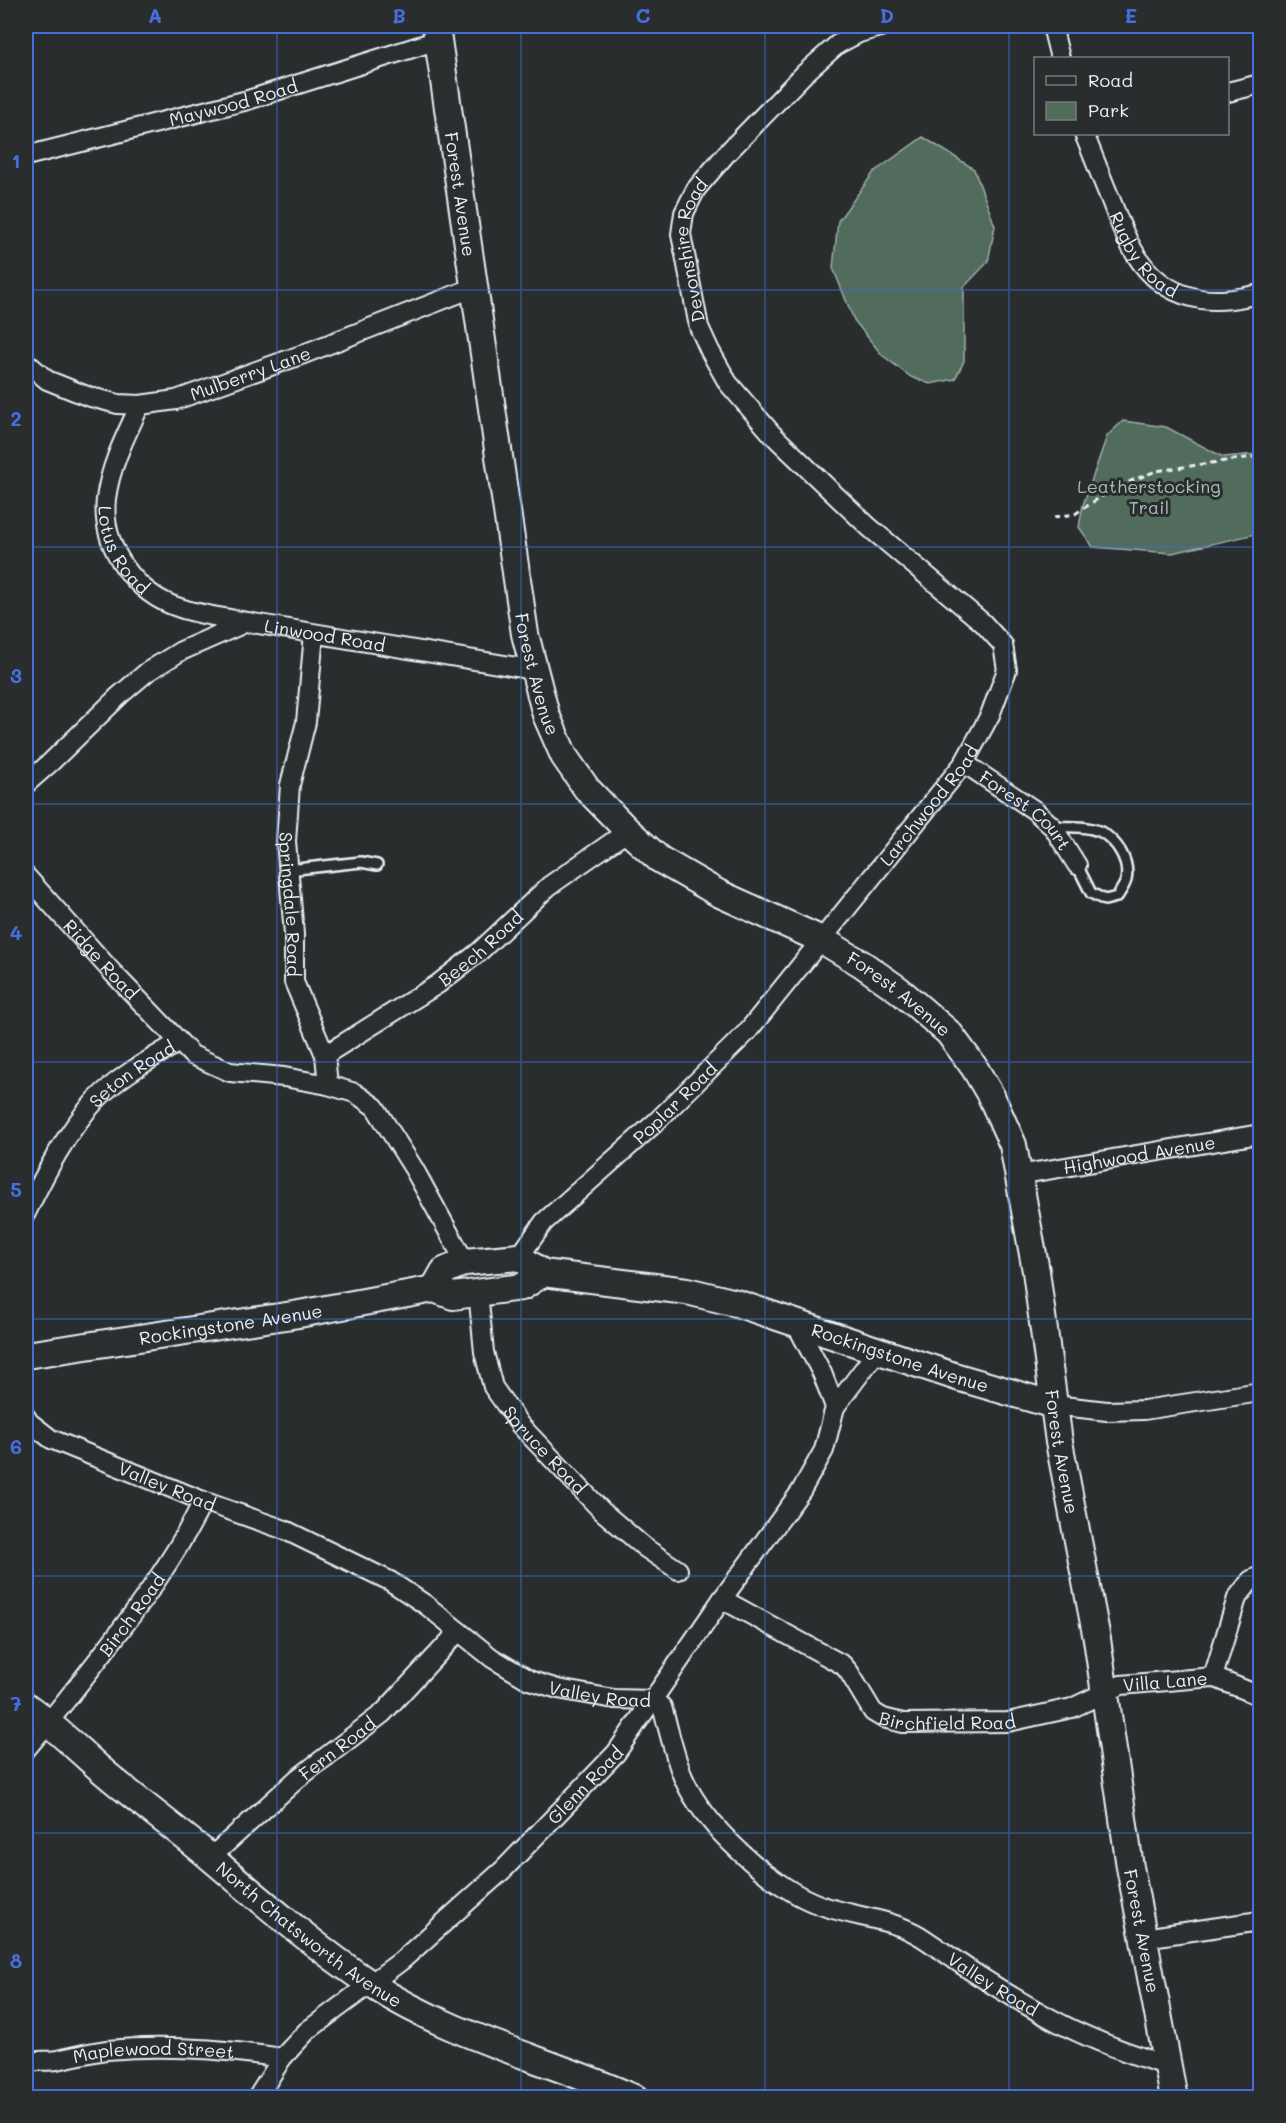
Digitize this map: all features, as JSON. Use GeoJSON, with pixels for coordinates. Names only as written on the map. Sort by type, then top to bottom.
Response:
{"type":"FeatureCollection","features":[{"type":"Feature","properties":{"kind":"street","name":"Devonshire Road"},"geometry":{"type":"LineString","coordinates":[[884,26],[859,33],[837,44],[727,153],[696,189],[684,213],[681,234],[699,327],[728,382],[772,434],[869,527],[983,623],[1003,645],[1006,654]]}},
{"type":"Feature","properties":{"kind":"street"},"geometry":{"type":"LineString","coordinates":[[1052,26],[1060,57]]}},
{"type":"Feature","properties":{"kind":"street","name":"Maywood Road"},"geometry":{"type":"LineString","coordinates":[[26,156],[248,100],[437,33]]}},
{"type":"Feature","properties":{"kind":"street","name":"Forest Avenue"},"geometry":{"type":"LineString","coordinates":[[437,33],[525,634],[546,715],[564,756],[587,789],[659,859],[718,893],[822,940],[881,977],[949,1033],[974,1067],[991,1096],[1013,1145],[1036,1271],[1059,1442],[1097,1639],[1130,1867],[1174,2097]]}},
{"type":"Feature","properties":{"kind":"street"},"geometry":{"type":"LineString","coordinates":[[1229,92],[1260,84]]}},
{"type":"Feature","properties":{"kind":"street","name":"Rugby Road"},"geometry":{"type":"LineString","coordinates":[[1084,135],[1125,239],[1143,268],[1162,285],[1202,299],[1229,300],[1260,294]]}},
{"type":"Feature","properties":{"kind":"street","name":"Mulberry Lane"},"geometry":{"type":"LineString","coordinates":[[26,362],[47,380],[87,396],[118,404],[140,405],[176,400],[301,355],[475,287]]}},
{"type":"Feature","properties":{"kind":"street","name":"Lotus Road"},"geometry":{"type":"LineString","coordinates":[[140,405],[119,452],[106,501],[107,525],[117,557],[132,578],[150,594],[179,608],[247,622]]}},
{"type":"Feature","properties":{"kind":"street","name":"Linwood Road"},"geometry":{"type":"LineString","coordinates":[[26,784],[147,672],[181,651],[247,622],[534,670]]}},
{"type":"Feature","properties":{"kind":"street","name":"Springdale Road"},"geometry":{"type":"LineString","coordinates":[[314,634],[306,722],[290,785],[286,841],[294,934],[294,982],[325,1055],[328,1084]]}},
{"type":"Feature","properties":{"kind":"street","name":"Larchwood Road"},"geometry":{"type":"LineString","coordinates":[[822,940],[964,763],[990,715],[1004,679],[1007,670],[1006,654]]}},
{"type":"Feature","properties":{"kind":"street","name":"Forest Court"},"geometry":{"type":"LineString","coordinates":[[964,763],[1034,810],[1053,827],[1077,865]]}},
{"type":"Feature","properties":{"kind":"street","name":"Beech Road"},"geometry":{"type":"LineString","coordinates":[[325,1055],[438,984],[479,952],[549,886],[628,831]]}},
{"type":"Feature","properties":{"kind":"street","name":"Ridge Road"},"geometry":{"type":"LineString","coordinates":[[26,876],[113,974],[179,1042]]}},
{"type":"Feature","properties":{"kind":"street","name":"Poplar Road"},"geometry":{"type":"LineString","coordinates":[[519,1257],[544,1222],[656,1122],[747,1032],[822,940]]}},
{"type":"Feature","properties":{"kind":"street","name":"Seton Road"},"geometry":{"type":"LineString","coordinates":[[26,1213],[44,1175],[73,1129],[97,1099],[130,1073],[179,1042],[192,1055],[230,1072],[328,1084]]}},
{"type":"Feature","properties":{"kind":"street"},"geometry":{"type":"LineString","coordinates":[[328,1084],[355,1093],[375,1107],[414,1169],[465,1262]]}},
{"type":"Feature","properties":{"kind":"street","name":"Highwood Avenue"},"geometry":{"type":"LineString","coordinates":[[1018,1174],[1260,1134]]}},
{"type":"Feature","properties":{"kind":"street"},"geometry":{"type":"LineString","coordinates":[[434,1289],[444,1271],[465,1262],[519,1257]]}},
{"type":"Feature","properties":{"kind":"street","name":"Rockingstone Avenue"},"geometry":{"type":"LineString","coordinates":[[519,1257],[543,1273],[687,1291],[736,1303],[957,1377],[1054,1405],[1107,1411],[1144,1410],[1260,1392]]}},
{"type":"Feature","properties":{"kind":"street","name":"Rockingstone Avenue"},"geometry":{"type":"LineString","coordinates":[[26,1355],[299,1314],[434,1289],[453,1296],[522,1287],[543,1273]]}},
{"type":"Feature","properties":{"kind":"street","name":"Spruce Road"},"geometry":{"type":"LineString","coordinates":[[478,1292],[484,1352],[493,1387],[520,1425],[602,1511],[644,1547],[678,1570]]}},
{"type":"Feature","properties":{"kind":"street"},"geometry":{"type":"LineString","coordinates":[[796,1323],[822,1373],[835,1407]]}},
{"type":"Feature","properties":{"kind":"street","name":"Glenn Road"},"geometry":{"type":"LineString","coordinates":[[257,2097],[282,2058],[307,2031],[402,1961],[504,1869],[616,1753],[722,1599],[801,1491],[824,1450],[835,1407],[878,1350]]}},
{"type":"Feature","properties":{"kind":"street","name":"Valley Road"},"geometry":{"type":"LineString","coordinates":[[26,1417],[51,1439],[202,1501],[285,1530],[390,1581],[426,1605],[492,1658],[529,1680],[558,1689],[614,1699],[653,1700],[662,1707],[684,1778],[696,1799],[715,1825],[748,1860],[804,1899],[840,1912],[897,1925],[918,1935],[978,1976],[1064,2025],[1128,2053],[1169,2066]]}},
{"type":"Feature","properties":{"kind":"street","name":"Birch Road"},"geometry":{"type":"LineString","coordinates":[[26,1749],[139,1607],[193,1521],[202,1501]]}},
{"type":"Feature","properties":{"kind":"street"},"geometry":{"type":"LineString","coordinates":[[1213,1677],[1237,1598],[1251,1580],[1260,1576]]}},
{"type":"Feature","properties":{"kind":"street","name":"Birchfield Road"},"geometry":{"type":"LineString","coordinates":[[722,1599],[843,1665],[873,1712],[883,1718],[903,1723],[1008,1722],[1072,1708],[1105,1692]]}},
{"type":"Feature","properties":{"kind":"street","name":"Fern Road"},"geometry":{"type":"LineString","coordinates":[[210,1858],[297,1779],[383,1713],[458,1632]]}},
{"type":"Feature","properties":{"kind":"street","name":"Villa Lane"},"geometry":{"type":"LineString","coordinates":[[1105,1692],[1120,1685],[1213,1677],[1260,1696]]}},
{"type":"Feature","properties":{"kind":"street","name":"North Chatsworth Avenue"},"geometry":{"type":"LineString","coordinates":[[26,1706],[49,1722],[98,1767],[267,1906],[370,1983],[392,1997],[442,2022],[598,2081],[634,2097]]}},
{"type":"Feature","properties":{"kind":"street"},"geometry":{"type":"LineString","coordinates":[[1144,1938],[1260,1921]]}},
{"type":"Feature","properties":{"kind":"street","name":"Maplewood Street"},"geometry":{"type":"LineString","coordinates":[[26,2064],[32,2061],[50,2061],[105,2050],[175,2047],[228,2049],[282,2058]]}},
{"type":"Feature","properties":{"kind":"lane"},"geometry":{"type":"LineString","coordinates":[[1053,827],[1081,827],[1100,832],[1117,844],[1126,863],[1126,881],[1117,897],[1105,900],[1091,893],[1077,865]]}},
{"type":"Feature","properties":{"kind":"lane"},"geometry":{"type":"LineString","coordinates":[[288,870],[361,862],[377,865]]}},
{"type":"Feature","properties":{"kind":"path"},"geometry":{"type":"LineString","coordinates":[[1054,517],[1075,513],[1116,487],[1156,471],[1260,456]]}},
{"type":"Feature","properties":{"kind":"green space"},"geometry":{"type":"Polygon","coordinates":[[[923,137],[974,169],[995,226],[988,262],[964,287],[964,361],[955,379],[930,384],[911,377],[882,355],[854,320],[833,268],[838,221],[874,172],[923,137]]]}},
{"type":"Feature","properties":{"kind":"green space","name":"Leatherstocking Trail"},"geometry":{"type":"Polygon","coordinates":[[[1123,421],[1166,427],[1223,457],[1258,454],[1260,450],[1260,533],[1172,553],[1093,547],[1079,527],[1083,505],[1107,436],[1123,421]]]}}]}
